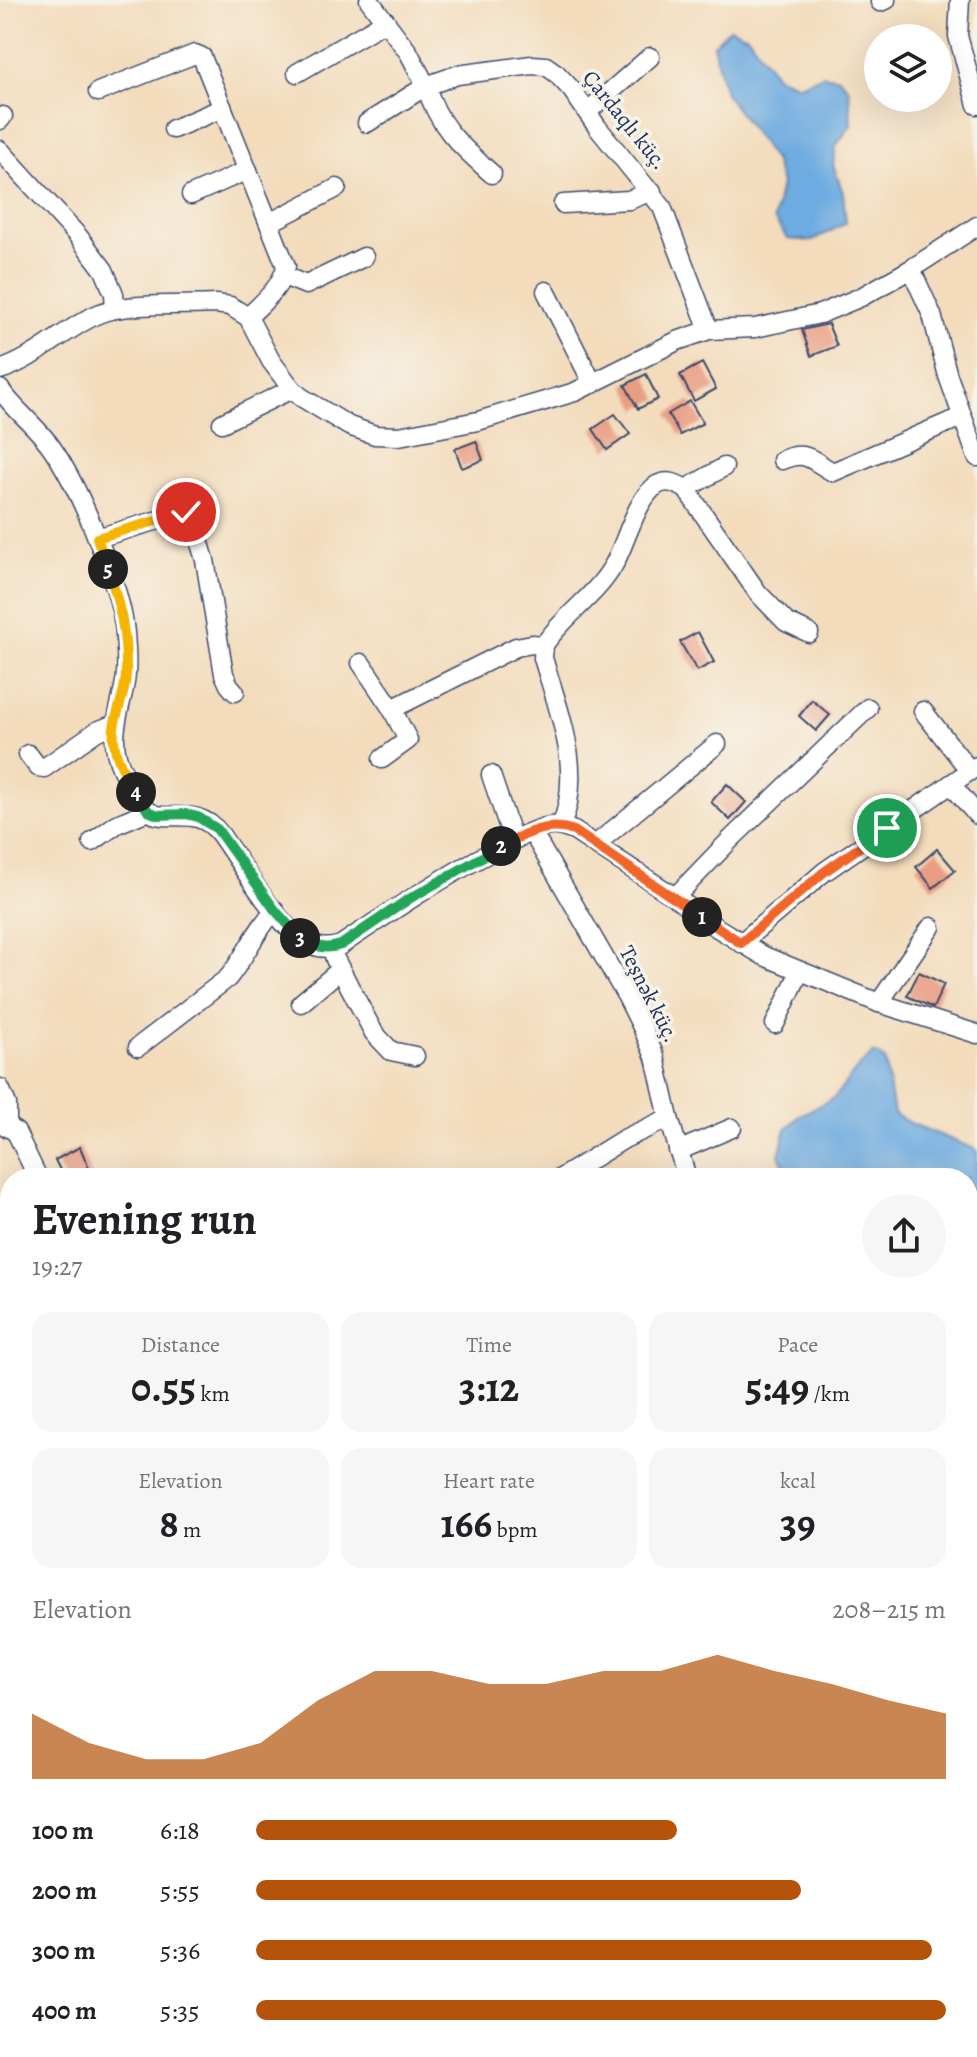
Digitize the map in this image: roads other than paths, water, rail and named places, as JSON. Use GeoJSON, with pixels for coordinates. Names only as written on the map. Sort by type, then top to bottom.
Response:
{"type":"FeatureCollection","features":[{"type":"Feature","properties":{"kind":"street"},"geometry":{"type":"LineString","coordinates":[[369,0],[417,66],[439,121],[456,142],[492,174]]}},
{"type":"Feature","properties":{"kind":"street"},"geometry":{"type":"LineString","coordinates":[[960,0],[958,36],[977,105]]}},
{"type":"Feature","properties":{"kind":"street"},"geometry":{"type":"LineString","coordinates":[[297,73],[386,21]]}},
{"type":"Feature","properties":{"kind":"street"},"geometry":{"type":"LineString","coordinates":[[98,92],[195,54],[202,57],[286,266],[284,276],[248,317]]}},
{"type":"Feature","properties":{"kind":"street"},"geometry":{"type":"LineString","coordinates":[[587,112],[650,57]]}},
{"type":"Feature","properties":{"kind":"street","name":"Çardaqlı küç."},"geometry":{"type":"LineString","coordinates":[[426,86],[457,75],[532,65],[546,66],[571,89],[652,191],[667,219],[709,330]]}},
{"type":"Feature","properties":{"kind":"street"},"geometry":{"type":"LineString","coordinates":[[367,123],[426,86]]}},
{"type":"Feature","properties":{"kind":"street"},"geometry":{"type":"LineString","coordinates":[[173,129],[223,108]]}},
{"type":"Feature","properties":{"kind":"street"},"geometry":{"type":"LineString","coordinates":[[0,150],[78,236],[104,270],[114,294],[115,309]]}},
{"type":"Feature","properties":{"kind":"street"},"geometry":{"type":"LineString","coordinates":[[191,195],[248,170]]}},
{"type":"Feature","properties":{"kind":"street"},"geometry":{"type":"LineString","coordinates":[[269,223],[337,188]]}},
{"type":"Feature","properties":{"kind":"street"},"geometry":{"type":"LineString","coordinates":[[563,204],[629,200],[652,191]]}},
{"type":"Feature","properties":{"kind":"street"},"geometry":{"type":"LineString","coordinates":[[0,370],[36,354],[100,313],[115,309],[230,306],[248,317],[271,361],[292,389],[349,426],[375,435],[399,436],[478,421],[562,397],[677,341],[709,330],[755,328],[820,314],[861,297],[911,269],[977,226]]}},
{"type":"Feature","properties":{"kind":"street"},"geometry":{"type":"LineString","coordinates":[[284,276],[306,285],[364,257]]}},
{"type":"Feature","properties":{"kind":"street"},"geometry":{"type":"LineString","coordinates":[[911,269],[932,315],[961,417],[977,457]]}},
{"type":"Feature","properties":{"kind":"street"},"geometry":{"type":"LineString","coordinates":[[546,291],[593,384]]}},
{"type":"Feature","properties":{"kind":"street"},"geometry":{"type":"LineString","coordinates":[[0,389],[55,453],[97,538],[114,587],[125,631],[126,678],[115,724],[114,745],[122,768],[148,811],[158,815],[198,817],[217,829],[275,910],[301,939],[317,947],[332,948],[461,868],[513,840],[548,826],[561,826],[574,831],[741,943],[879,1003],[977,1034]]}},
{"type":"Feature","properties":{"kind":"street"},"geometry":{"type":"LineString","coordinates":[[222,423],[292,389]]}},
{"type":"Feature","properties":{"kind":"street"},"geometry":{"type":"LineString","coordinates":[[782,460],[795,454],[803,455],[833,472],[961,417]]}},
{"type":"Feature","properties":{"kind":"street"},"geometry":{"type":"LineString","coordinates":[[686,489],[724,467]]}},
{"type":"Feature","properties":{"kind":"street"},"geometry":{"type":"LineString","coordinates":[[561,826],[570,794],[568,752],[543,658],[544,645],[585,603],[613,567],[649,493],[666,482],[686,489],[758,593],[786,622],[809,633]]}},
{"type":"Feature","properties":{"kind":"street"},"geometry":{"type":"LineString","coordinates":[[97,538],[186,512],[191,514],[205,560],[224,674],[235,692]]}},
{"type":"Feature","properties":{"kind":"street"},"geometry":{"type":"LineString","coordinates":[[392,709],[516,647],[544,645]]}},
{"type":"Feature","properties":{"kind":"street"},"geometry":{"type":"LineString","coordinates":[[361,663],[392,709],[408,740],[382,759]]}},
{"type":"Feature","properties":{"kind":"street"},"geometry":{"type":"LineString","coordinates":[[675,897],[868,708]]}},
{"type":"Feature","properties":{"kind":"street"},"geometry":{"type":"LineString","coordinates":[[741,943],[824,872],[973,769],[923,711]]}},
{"type":"Feature","properties":{"kind":"street"},"geometry":{"type":"LineString","coordinates":[[28,754],[38,767],[44,768],[97,731],[115,724]]}},
{"type":"Feature","properties":{"kind":"street"},"geometry":{"type":"LineString","coordinates":[[595,845],[717,744]]}},
{"type":"Feature","properties":{"kind":"street"},"geometry":{"type":"LineString","coordinates":[[491,775],[513,840]]}},
{"type":"Feature","properties":{"kind":"street"},"geometry":{"type":"LineString","coordinates":[[951,784],[977,815]]}},
{"type":"Feature","properties":{"kind":"street"},"geometry":{"type":"LineString","coordinates":[[92,842],[117,824],[148,811]]}},
{"type":"Feature","properties":{"kind":"street","name":"Teşnək küç."},"geometry":{"type":"LineString","coordinates":[[532,832],[638,1018],[655,1057],[684,1168]]}},
{"type":"Feature","properties":{"kind":"street"},"geometry":{"type":"LineString","coordinates":[[138,1047],[228,978],[240,964],[254,936],[275,910]]}},
{"type":"Feature","properties":{"kind":"street"},"geometry":{"type":"LineString","coordinates":[[879,1003],[931,927]]}},
{"type":"Feature","properties":{"kind":"street"},"geometry":{"type":"LineString","coordinates":[[332,948],[340,970],[374,1033],[391,1051],[415,1056]]}},
{"type":"Feature","properties":{"kind":"street"},"geometry":{"type":"LineString","coordinates":[[301,1003],[340,970]]}},
{"type":"Feature","properties":{"kind":"street"},"geometry":{"type":"LineString","coordinates":[[775,1024],[800,971]]}},
{"type":"Feature","properties":{"kind":"street"},"geometry":{"type":"LineString","coordinates":[[0,1088],[7,1104],[4,1124],[20,1138],[34,1168]]}},
{"type":"Feature","properties":{"kind":"street"},"geometry":{"type":"LineString","coordinates":[[577,1168],[624,1139],[669,1118]]}},
{"type":"Feature","properties":{"kind":"street"},"geometry":{"type":"LineString","coordinates":[[678,1151],[732,1128]]}},
{"type":"Feature","properties":{"kind":"water"},"geometry":{"type":"Polygon","coordinates":[[[730,28],[748,36],[776,76],[799,85],[823,75],[839,78],[849,89],[851,125],[836,146],[833,165],[843,193],[846,223],[812,241],[788,239],[774,219],[781,184],[774,160],[725,93],[713,45],[730,28]]]}},
{"type":"Feature","properties":{"kind":"water"},"geometry":{"type":"Polygon","coordinates":[[[874,1053],[885,1060],[894,1114],[977,1150],[977,1168],[785,1168],[779,1155],[786,1129],[800,1115],[834,1098],[874,1053]]]}}]}
